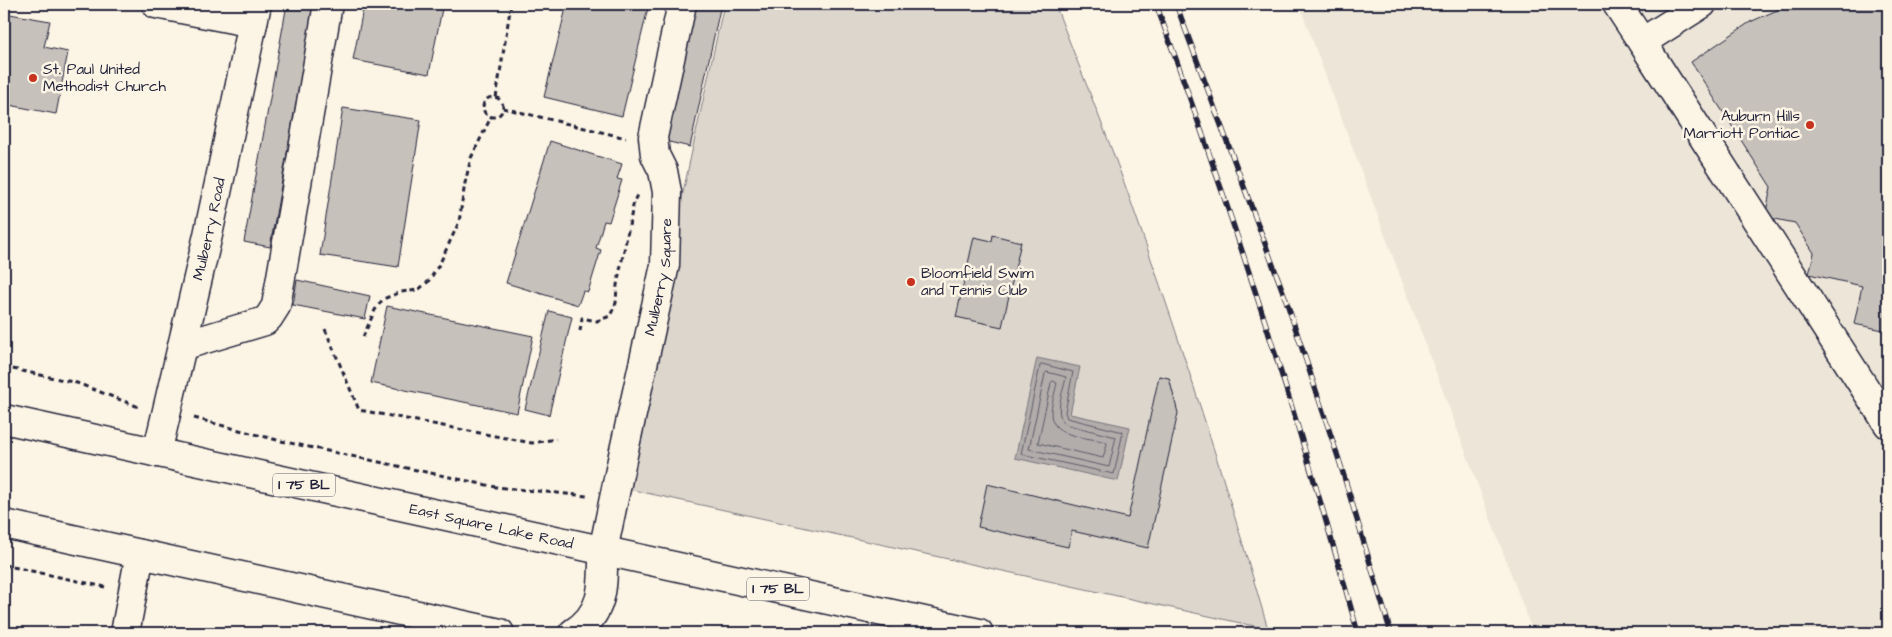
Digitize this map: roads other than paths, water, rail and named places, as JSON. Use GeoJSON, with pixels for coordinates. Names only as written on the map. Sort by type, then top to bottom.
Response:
{"type":"FeatureCollection","features":[{"type":"Feature","properties":{"kind":"main road"},"geometry":{"type":"LineString","coordinates":[[156,4],[255,14]]}},
{"type":"Feature","properties":{"kind":"main road"},"geometry":{"type":"LineString","coordinates":[[182,346],[265,321],[276,306],[328,4]]}},
{"type":"Feature","properties":{"kind":"main road","name":"Mulberry Square"},"geometry":{"type":"LineString","coordinates":[[573,633],[585,626],[596,610],[601,596],[603,551],[622,455],[665,265],[667,192],[663,171],[655,155],[653,137],[682,4]]}},
{"type":"Feature","properties":{"kind":"main road"},"geometry":{"type":"LineString","coordinates":[[1617,4],[1888,424]]}},
{"type":"Feature","properties":{"kind":"main road"},"geometry":{"type":"LineString","coordinates":[[1642,42],[1702,4]]}},
{"type":"Feature","properties":{"kind":"main road","name":"Mulberry Road"},"geometry":{"type":"LineString","coordinates":[[157,453],[208,235],[255,14]]}},
{"type":"Feature","properties":{"kind":"main road","name":"East Square Lake Road"},"geometry":{"type":"LineString","coordinates":[[4,420],[979,633]]}},
{"type":"Feature","properties":{"kind":"main road"},"geometry":{"type":"LineString","coordinates":[[4,524],[500,633]]}},
{"type":"Feature","properties":{"kind":"main road"},"geometry":{"type":"LineString","coordinates":[[125,633],[140,554]]}},
{"type":"Feature","properties":{"kind":"water"},"geometry":{"type":"Polygon","coordinates":[[[1037,358],[1080,367],[1070,414],[1130,427],[1118,481],[1015,458],[1037,358]]]}},
{"type":"Feature","properties":{"kind":"railway"},"geometry":{"type":"LineString","coordinates":[[1156,4],[1238,238],[1288,395],[1358,633]]}},
{"type":"Feature","properties":{"kind":"railway"},"geometry":{"type":"LineString","coordinates":[[1176,4],[1286,300],[1340,463],[1391,633]]}},
{"type":"Feature","properties":{"kind":"place","name":"St. Paul United Methodist Church"},"geometry":{"type":"Point","coordinates":[33,78]}},
{"type":"Feature","properties":{"kind":"place","name":"Auburn Hills Marriott Pontiac"},"geometry":{"type":"Point","coordinates":[1810,125]}},
{"type":"Feature","properties":{"kind":"place","name":"Bloomfield Swim and Tennis Club"},"geometry":{"type":"Point","coordinates":[911,282]}}]}
